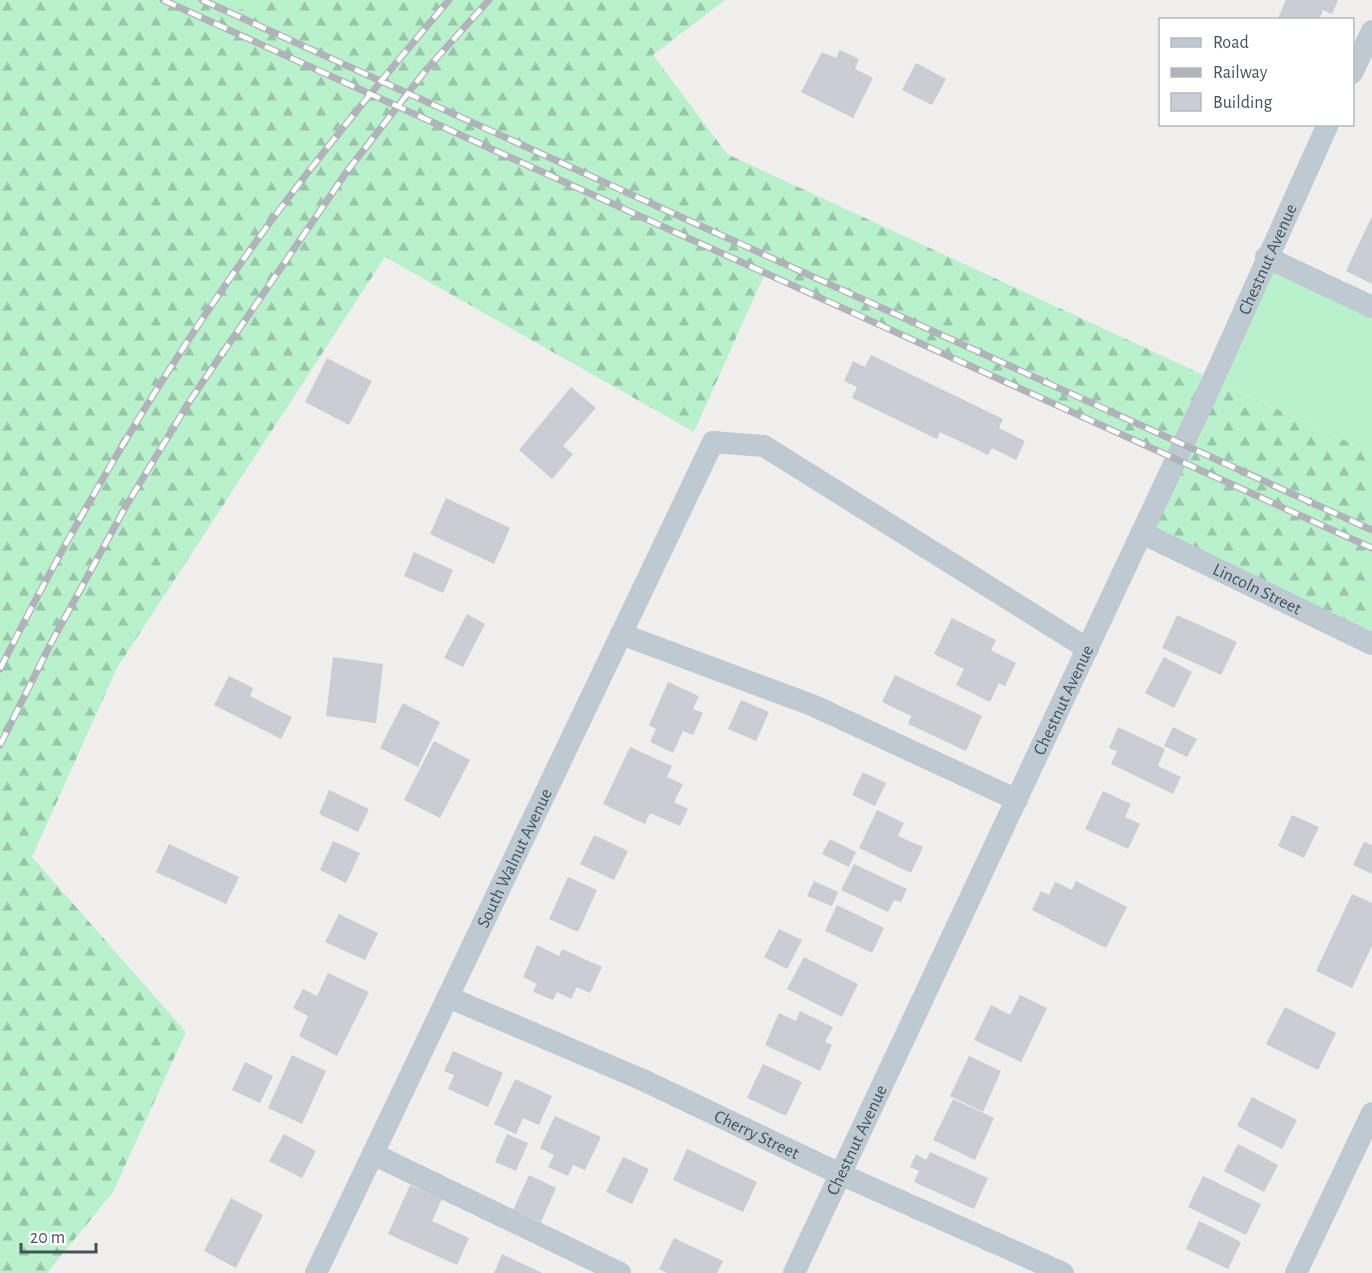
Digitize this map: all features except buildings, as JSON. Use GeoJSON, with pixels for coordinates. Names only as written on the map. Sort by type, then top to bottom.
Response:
{"type":"FeatureCollection","features":[{"type":"Feature","properties":{"kind":"street"},"geometry":{"type":"LineString","coordinates":[[1354,71],[1372,31]]}},
{"type":"Feature","properties":{"kind":"street","name":"Chestnut Avenue"},"geometry":{"type":"LineString","coordinates":[[794,1273],[1205,398],[1266,257],[1327,126]]}},
{"type":"Feature","properties":{"kind":"street"},"geometry":{"type":"LineString","coordinates":[[1266,257],[1372,307]]}},
{"type":"Feature","properties":{"kind":"street","name":"South Walnut Avenue"},"geometry":{"type":"LineString","coordinates":[[316,1273],[712,442],[764,446],[1088,649]]}},
{"type":"Feature","properties":{"kind":"street","name":"Lincoln Street"},"geometry":{"type":"LineString","coordinates":[[1142,533],[1372,644]]}},
{"type":"Feature","properties":{"kind":"street"},"geometry":{"type":"LineString","coordinates":[[621,634],[812,705],[1017,800]]}},
{"type":"Feature","properties":{"kind":"street","name":"Cherry Street"},"geometry":{"type":"LineString","coordinates":[[448,997],[644,1080],[840,1174],[1063,1273]]}},
{"type":"Feature","properties":{"kind":"street"},"geometry":{"type":"LineString","coordinates":[[1296,1273],[1372,1113]]}},
{"type":"Feature","properties":{"kind":"street"},"geometry":{"type":"LineString","coordinates":[[373,1154],[620,1273]]}},
{"type":"Feature","properties":{"kind":"green space"},"geometry":{"type":"Polygon","coordinates":[[[0,0],[202,0],[230,13],[268,0],[725,0],[653,55],[727,154],[1372,453],[1372,644],[1142,533],[1175,459],[765,273],[694,432],[385,257],[117,668],[32,857],[186,1032],[113,1192],[47,1273],[0,1273],[0,0]]]}},
{"type":"Feature","properties":{"kind":"green space"},"geometry":{"type":"Polygon","coordinates":[[[202,0],[268,0],[230,13],[202,0]]]}},
{"type":"Feature","properties":{"kind":"green space"},"geometry":{"type":"Polygon","coordinates":[[[1266,257],[1372,307],[1372,453],[1213,379],[1266,257]]]}},
{"type":"Feature","properties":{"kind":"railway"},"geometry":{"type":"LineString","coordinates":[[163,0],[1372,548]]}},
{"type":"Feature","properties":{"kind":"railway"},"geometry":{"type":"LineString","coordinates":[[202,0],[1372,530]]}},
{"type":"Feature","properties":{"kind":"railway"},"geometry":{"type":"LineString","coordinates":[[0,669],[31,608],[132,429],[206,313],[245,256],[306,175],[449,0]]}},
{"type":"Feature","properties":{"kind":"railway"},"geometry":{"type":"LineString","coordinates":[[0,745],[50,645],[126,506],[189,402],[348,170],[426,70],[489,0]]}}]}
